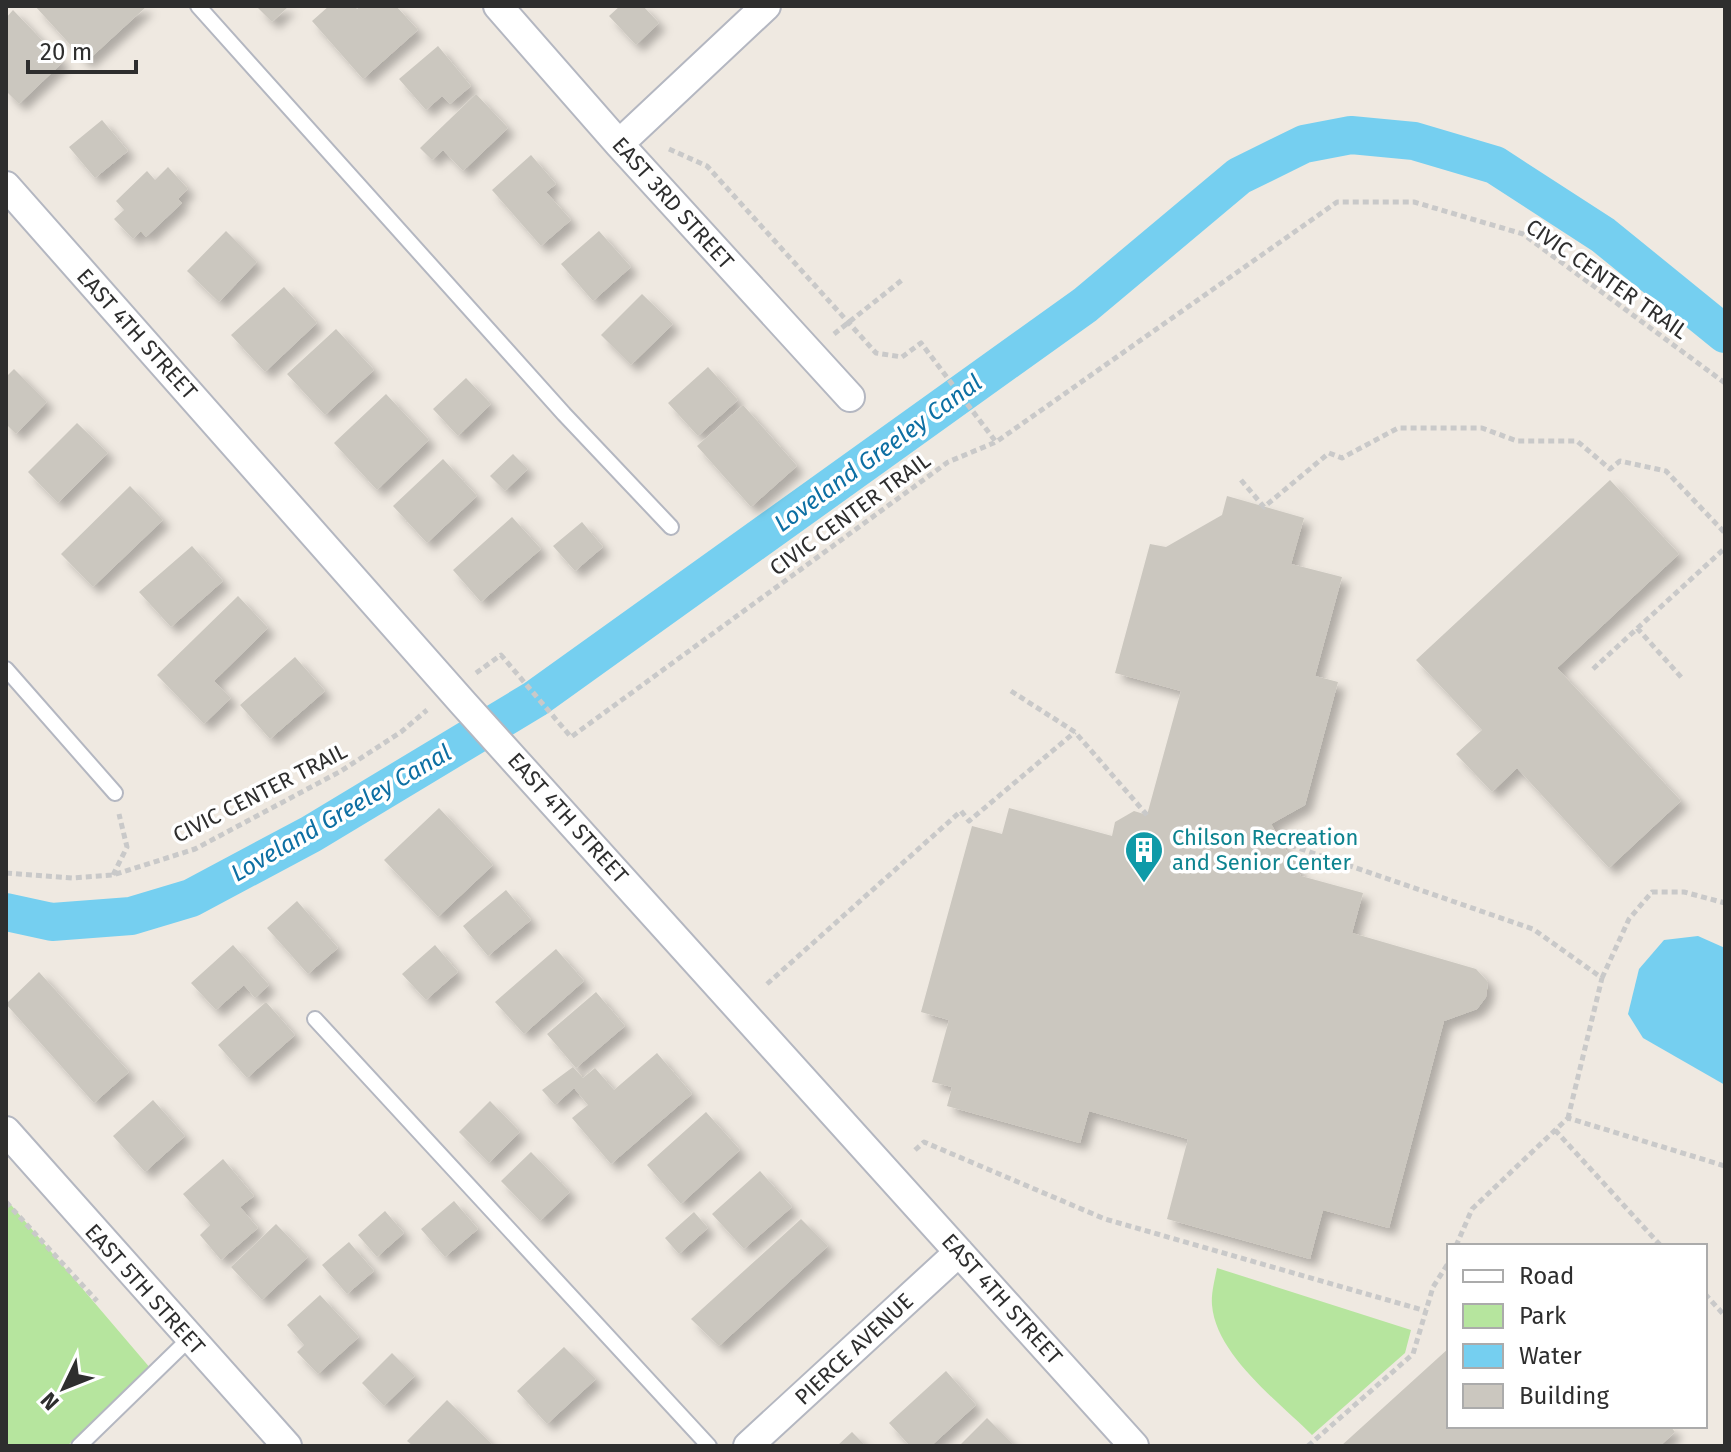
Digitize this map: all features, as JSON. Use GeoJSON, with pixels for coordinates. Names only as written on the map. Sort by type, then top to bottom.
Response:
{"type":"FeatureCollection","features":[{"type":"Feature","properties":{"kind":"street","name":"EAST 3RD STREET"},"geometry":{"type":"LineString","coordinates":[[498,6],[619,144],[850,397]]}},
{"type":"Feature","properties":{"kind":"street"},"geometry":{"type":"LineString","coordinates":[[619,144],[757,9]]}},
{"type":"Feature","properties":{"kind":"street","name":"EAST 4TH STREET"},"geometry":{"type":"LineString","coordinates":[[6,186],[508,753],[1134,1446]]}},
{"type":"Feature","properties":{"kind":"street","name":"EAST 5TH STREET"},"geometry":{"type":"LineString","coordinates":[[6,1131],[287,1446]]}},
{"type":"Feature","properties":{"kind":"street","name":"PIERCE AVENUE"},"geometry":{"type":"LineString","coordinates":[[748,1446],[959,1252]]}},
{"type":"Feature","properties":{"kind":"lane"},"geometry":{"type":"LineString","coordinates":[[198,6],[554,403],[671,527]]}},
{"type":"Feature","properties":{"kind":"lane"},"geometry":{"type":"LineString","coordinates":[[6,669],[115,793]]}},
{"type":"Feature","properties":{"kind":"lane"},"geometry":{"type":"LineString","coordinates":[[315,1019],[709,1446]]}},
{"type":"Feature","properties":{"kind":"lane"},"geometry":{"type":"LineString","coordinates":[[79,1446],[189,1339]]}},
{"type":"Feature","properties":{"kind":"path"},"geometry":{"type":"LineString","coordinates":[[619,144],[664,146],[707,166],[876,353],[902,357],[921,343],[996,442]]}},
{"type":"Feature","properties":{"kind":"path","name":"CIVIC CENTER TRAIL"},"geometry":{"type":"LineString","coordinates":[[6,873],[72,878],[113,875],[195,849],[328,779],[458,696],[501,655],[571,737],[948,462],[996,442],[1337,202],[1414,202],[1523,234],[1725,383]]}},
{"type":"Feature","properties":{"kind":"path"},"geometry":{"type":"LineString","coordinates":[[811,355],[902,280]]}},
{"type":"Feature","properties":{"kind":"path"},"geometry":{"type":"LineString","coordinates":[[1241,480],[1264,507],[1329,453],[1342,458],[1398,428],[1482,428],[1517,441],[1577,441],[1610,469],[1620,461],[1666,471],[1725,533]]}},
{"type":"Feature","properties":{"kind":"path"},"geometry":{"type":"LineString","coordinates":[[1593,669],[1725,548]]}},
{"type":"Feature","properties":{"kind":"path"},"geometry":{"type":"LineString","coordinates":[[1637,628],[1682,678]]}},
{"type":"Feature","properties":{"kind":"path"},"geometry":{"type":"LineString","coordinates":[[1011,691],[1075,732],[1147,815]]}},
{"type":"Feature","properties":{"kind":"path"},"geometry":{"type":"LineString","coordinates":[[767,984],[961,811],[969,821],[1075,732]]}},
{"type":"Feature","properties":{"kind":"path"},"geometry":{"type":"LineString","coordinates":[[113,875],[127,847],[115,793]]}},
{"type":"Feature","properties":{"kind":"path"},"geometry":{"type":"LineString","coordinates":[[1281,842],[1533,929],[1602,978]]}},
{"type":"Feature","properties":{"kind":"path"},"geometry":{"type":"LineString","coordinates":[[1457,1244],[1472,1209],[1568,1118],[1602,978],[1629,919],[1652,892],[1684,892],[1725,903]]}},
{"type":"Feature","properties":{"kind":"path"},"geometry":{"type":"LineString","coordinates":[[1568,1118],[1725,1166]]}},
{"type":"Feature","properties":{"kind":"path"},"geometry":{"type":"LineString","coordinates":[[1555,1130],[1659,1244]]}},
{"type":"Feature","properties":{"kind":"path"},"geometry":{"type":"LineString","coordinates":[[915,1150],[924,1142],[1105,1219],[1426,1311]]}},
{"type":"Feature","properties":{"kind":"path"},"geometry":{"type":"LineString","coordinates":[[6,1202],[97,1301]]}},
{"type":"Feature","properties":{"kind":"path"},"geometry":{"type":"LineString","coordinates":[[1308,1446],[1413,1354],[1433,1287],[1447,1265]]}},
{"type":"Feature","properties":{"kind":"path"},"geometry":{"type":"LineString","coordinates":[[1707,1296],[1725,1316]]}},
{"type":"Feature","properties":{"kind":"green space"},"geometry":{"type":"Polygon","coordinates":[[[6,1199],[151,1369],[67,1446],[6,1446],[6,1199]]]}},
{"type":"Feature","properties":{"kind":"green space"},"geometry":{"type":"Polygon","coordinates":[[[1217,1268],[1411,1330],[1405,1353],[1312,1435],[1251,1376],[1225,1342],[1216,1324],[1212,1305],[1217,1268]]]}},
{"type":"Feature","properties":{"kind":"water"},"geometry":{"type":"Polygon","coordinates":[[[1698,936],[1725,948],[1725,1085],[1643,1038],[1628,1014],[1639,969],[1664,940],[1698,936]]]}},
{"type":"Feature","properties":{"kind":"building"},"geometry":{"type":"Polygon","coordinates":[[[35,6],[147,6],[86,62],[35,6]]]}},
{"type":"Feature","properties":{"kind":"building"},"geometry":{"type":"Polygon","coordinates":[[[256,6],[289,6],[272,22],[256,6]]]}},
{"type":"Feature","properties":{"kind":"building"},"geometry":{"type":"Polygon","coordinates":[[[329,6],[355,6],[357,9],[360,6],[396,6],[418,30],[363,79],[312,21],[329,6]]]}},
{"type":"Feature","properties":{"kind":"building"},"geometry":{"type":"Polygon","coordinates":[[[620,6],[643,6],[659,23],[636,45],[609,16],[620,6]]]}},
{"type":"Feature","properties":{"kind":"building"},"geometry":{"type":"Polygon","coordinates":[[[13,10],[63,62],[19,104],[6,91],[6,18],[13,10]]]}},
{"type":"Feature","properties":{"kind":"building"},"geometry":{"type":"Polygon","coordinates":[[[438,46],[471,86],[450,104],[442,96],[426,110],[399,79],[438,46]]]}},
{"type":"Feature","properties":{"kind":"building"},"geometry":{"type":"Polygon","coordinates":[[[476,94],[508,128],[463,171],[443,150],[432,160],[420,148],[476,94]]]}},
{"type":"Feature","properties":{"kind":"building"},"geometry":{"type":"Polygon","coordinates":[[[102,120],[128,151],[95,178],[69,147],[102,120]]]}},
{"type":"Feature","properties":{"kind":"building"},"geometry":{"type":"Polygon","coordinates":[[[531,155],[556,184],[546,192],[571,220],[541,246],[492,190],[531,155]]]}},
{"type":"Feature","properties":{"kind":"building"},"geometry":{"type":"Polygon","coordinates":[[[168,167],[188,189],[178,199],[182,203],[146,237],[141,231],[133,239],[114,219],[124,210],[116,201],[147,171],[155,180],[168,167]]]}},
{"type":"Feature","properties":{"kind":"building"},"geometry":{"type":"Polygon","coordinates":[[[226,231],[257,262],[219,302],[187,271],[226,231]]]}},
{"type":"Feature","properties":{"kind":"building"},"geometry":{"type":"Polygon","coordinates":[[[599,231],[631,267],[593,301],[561,264],[599,231]]]}},
{"type":"Feature","properties":{"kind":"building"},"geometry":{"type":"Polygon","coordinates":[[[284,287],[317,323],[265,372],[231,335],[284,287]]]}},
{"type":"Feature","properties":{"kind":"building"},"geometry":{"type":"Polygon","coordinates":[[[642,294],[673,324],[631,365],[601,335],[642,294]]]}},
{"type":"Feature","properties":{"kind":"building"},"geometry":{"type":"Polygon","coordinates":[[[336,329],[374,370],[325,415],[287,374],[336,329]]]}},
{"type":"Feature","properties":{"kind":"building"},"geometry":{"type":"Polygon","coordinates":[[[708,367],[738,400],[698,436],[668,403],[708,367]]]}},
{"type":"Feature","properties":{"kind":"building"},"geometry":{"type":"Polygon","coordinates":[[[14,369],[47,402],[16,434],[6,424],[6,377],[14,369]]]}},
{"type":"Feature","properties":{"kind":"building"},"geometry":{"type":"Polygon","coordinates":[[[466,378],[491,404],[458,436],[433,409],[466,378]]]}},
{"type":"Feature","properties":{"kind":"building"},"geometry":{"type":"Polygon","coordinates":[[[386,394],[429,440],[377,490],[334,443],[386,394]]]}},
{"type":"Feature","properties":{"kind":"building"},"geometry":{"type":"Polygon","coordinates":[[[743,405],[797,466],[751,507],[697,446],[743,405]]]}},
{"type":"Feature","properties":{"kind":"building"},"geometry":{"type":"Polygon","coordinates":[[[77,423],[108,453],[58,503],[28,472],[77,423]]]}},
{"type":"Feature","properties":{"kind":"building"},"geometry":{"type":"Polygon","coordinates":[[[513,454],[528,469],[505,491],[490,476],[513,454]]]}},
{"type":"Feature","properties":{"kind":"building"},"geometry":{"type":"Polygon","coordinates":[[[443,459],[477,496],[427,543],[393,506],[443,459]]]}},
{"type":"Feature","properties":{"kind":"building"},"geometry":{"type":"Polygon","coordinates":[[[1610,480],[1679,554],[1557,668],[1681,801],[1609,868],[1517,768],[1492,792],[1456,754],[1482,730],[1416,660],[1610,480]]]}},
{"type":"Feature","properties":{"kind":"building"},"geometry":{"type":"Polygon","coordinates":[[[130,486],[163,520],[93,587],[61,554],[130,486]]]}},
{"type":"Feature","properties":{"kind":"building","name":"Chilson Recreation and Senior Center"},"geometry":{"type":"Polygon","coordinates":[[[1227,496],[1304,518],[1291,564],[1342,577],[1315,676],[1338,682],[1305,805],[1271,824],[1301,876],[1363,893],[1352,933],[1476,969],[1488,982],[1486,997],[1477,1009],[1444,1021],[1389,1228],[1323,1210],[1310,1259],[1167,1219],[1188,1139],[1089,1111],[1080,1143],[947,1106],[952,1087],[932,1082],[949,1020],[921,1012],[972,826],[1002,834],[1009,808],[1112,836],[1115,822],[1134,811],[1147,815],[1181,691],[1115,673],[1150,544],[1166,547],[1222,515],[1227,496]]]}},
{"type":"Feature","properties":{"kind":"building"},"geometry":{"type":"Polygon","coordinates":[[[512,517],[541,549],[481,602],[453,570],[512,517]]]}},
{"type":"Feature","properties":{"kind":"building"},"geometry":{"type":"Polygon","coordinates":[[[582,522],[603,547],[575,571],[553,546],[582,522]]]}},
{"type":"Feature","properties":{"kind":"building"},"geometry":{"type":"Polygon","coordinates":[[[192,546],[223,581],[171,627],[139,592],[192,546]]]}},
{"type":"Feature","properties":{"kind":"building"},"geometry":{"type":"Polygon","coordinates":[[[238,596],[268,628],[214,681],[231,698],[204,724],[157,675],[238,596]]]}},
{"type":"Feature","properties":{"kind":"building"},"geometry":{"type":"Polygon","coordinates":[[[295,657],[325,691],[270,739],[240,705],[295,657]]]}},
{"type":"Feature","properties":{"kind":"building"},"geometry":{"type":"Polygon","coordinates":[[[439,808],[493,865],[438,917],[384,860],[439,808]]]}},
{"type":"Feature","properties":{"kind":"building"},"geometry":{"type":"Polygon","coordinates":[[[506,890],[531,920],[488,956],[463,926],[506,890]]]}},
{"type":"Feature","properties":{"kind":"building"},"geometry":{"type":"Polygon","coordinates":[[[297,901],[338,948],[308,974],[267,928],[297,901]]]}},
{"type":"Feature","properties":{"kind":"building"},"geometry":{"type":"Polygon","coordinates":[[[233,945],[269,985],[255,998],[244,985],[216,1010],[191,983],[233,945]]]}},
{"type":"Feature","properties":{"kind":"building"},"geometry":{"type":"Polygon","coordinates":[[[435,945],[458,972],[426,1000],[402,974],[435,945]]]}},
{"type":"Feature","properties":{"kind":"building"},"geometry":{"type":"Polygon","coordinates":[[[556,949],[584,981],[524,1034],[495,1002],[556,949]]]}},
{"type":"Feature","properties":{"kind":"building"},"geometry":{"type":"Polygon","coordinates":[[[39,972],[129,1072],[94,1103],[6,1004],[39,972]]]}},
{"type":"Feature","properties":{"kind":"building"},"geometry":{"type":"Polygon","coordinates":[[[596,992],[625,1026],[576,1068],[547,1034],[596,992]]]}},
{"type":"Feature","properties":{"kind":"building"},"geometry":{"type":"Polygon","coordinates":[[[266,1002],[295,1035],[247,1078],[218,1045],[266,1002]]]}},
{"type":"Feature","properties":{"kind":"building"},"geometry":{"type":"Polygon","coordinates":[[[657,1053],[692,1094],[611,1164],[572,1118],[588,1105],[574,1088],[555,1105],[542,1090],[573,1067],[583,1078],[595,1068],[614,1090],[657,1053]]]}},
{"type":"Feature","properties":{"kind":"building"},"geometry":{"type":"Polygon","coordinates":[[[153,1100],[185,1136],[145,1172],[113,1136],[153,1100]]]}},
{"type":"Feature","properties":{"kind":"building"},"geometry":{"type":"Polygon","coordinates":[[[490,1101],[520,1132],[489,1163],[459,1132],[490,1101]]]}},
{"type":"Feature","properties":{"kind":"building"},"geometry":{"type":"Polygon","coordinates":[[[706,1112],[740,1150],[681,1204],[647,1165],[706,1112]]]}},
{"type":"Feature","properties":{"kind":"building"},"geometry":{"type":"Polygon","coordinates":[[[531,1152],[570,1192],[540,1221],[501,1181],[531,1152]]]}},
{"type":"Feature","properties":{"kind":"building"},"geometry":{"type":"Polygon","coordinates":[[[223,1159],[254,1196],[240,1207],[258,1228],[221,1260],[200,1235],[210,1225],[183,1194],[223,1159]]]}},
{"type":"Feature","properties":{"kind":"building"},"geometry":{"type":"Polygon","coordinates":[[[760,1171],[792,1207],[744,1249],[712,1214],[760,1171]]]}},
{"type":"Feature","properties":{"kind":"building"},"geometry":{"type":"Polygon","coordinates":[[[454,1201],[478,1229],[445,1257],[421,1229],[454,1201]]]}},
{"type":"Feature","properties":{"kind":"building"},"geometry":{"type":"Polygon","coordinates":[[[385,1211],[404,1233],[377,1257],[358,1235],[385,1211]]]}},
{"type":"Feature","properties":{"kind":"building"},"geometry":{"type":"Polygon","coordinates":[[[694,1212],[708,1228],[679,1254],[665,1238],[694,1212]]]}},
{"type":"Feature","properties":{"kind":"building"},"geometry":{"type":"Polygon","coordinates":[[[801,1219],[828,1246],[719,1346],[691,1319],[801,1219]]]}},
{"type":"Feature","properties":{"kind":"building"},"geometry":{"type":"Polygon","coordinates":[[[276,1224],[308,1257],[262,1300],[231,1267],[276,1224]]]}},
{"type":"Feature","properties":{"kind":"building"},"geometry":{"type":"Polygon","coordinates":[[[349,1242],[374,1271],[347,1294],[322,1265],[349,1242]]]}},
{"type":"Feature","properties":{"kind":"building"},"geometry":{"type":"Polygon","coordinates":[[[320,1295],[359,1337],[318,1374],[297,1352],[304,1345],[287,1325],[320,1295]]]}},
{"type":"Feature","properties":{"kind":"building"},"geometry":{"type":"Polygon","coordinates":[[[564,1347],[596,1379],[547,1424],[517,1391],[564,1347]]]}},
{"type":"Feature","properties":{"kind":"building"},"geometry":{"type":"Polygon","coordinates":[[[1447,1350],[1447,1428],[1672,1428],[1675,1432],[1660,1446],[1341,1446],[1447,1350]]]}},
{"type":"Feature","properties":{"kind":"building"},"geometry":{"type":"Polygon","coordinates":[[[392,1353],[415,1376],[384,1406],[362,1383],[392,1353]]]}},
{"type":"Feature","properties":{"kind":"building"},"geometry":{"type":"Polygon","coordinates":[[[946,1371],[976,1405],[931,1446],[910,1446],[889,1423],[946,1371]]]}},
{"type":"Feature","properties":{"kind":"building"},"geometry":{"type":"Polygon","coordinates":[[[447,1400],[494,1446],[413,1446],[407,1441],[447,1400]]]}},
{"type":"Feature","properties":{"kind":"building"},"geometry":{"type":"Polygon","coordinates":[[[987,1418],[1015,1446],[959,1446],[987,1418]]]}},
{"type":"Feature","properties":{"kind":"building"},"geometry":{"type":"Polygon","coordinates":[[[852,1432],[866,1446],[837,1446],[852,1432]]]}},
{"type":"Feature","properties":{"kind":"waterway","name":"Loveland Greeley Canal"},"geometry":{"type":"LineString","coordinates":[[6,912],[52,922],[131,916],[191,898],[311,834],[535,699],[1085,305],[1239,176],[1304,144],[1351,135],[1414,141],[1495,165],[1603,235],[1725,334]]}},
{"type":"Feature","properties":{"kind":"place","name":"Chilson Recreation and Senior Center"},"geometry":{"type":"Point","coordinates":[1144,884]}}]}
